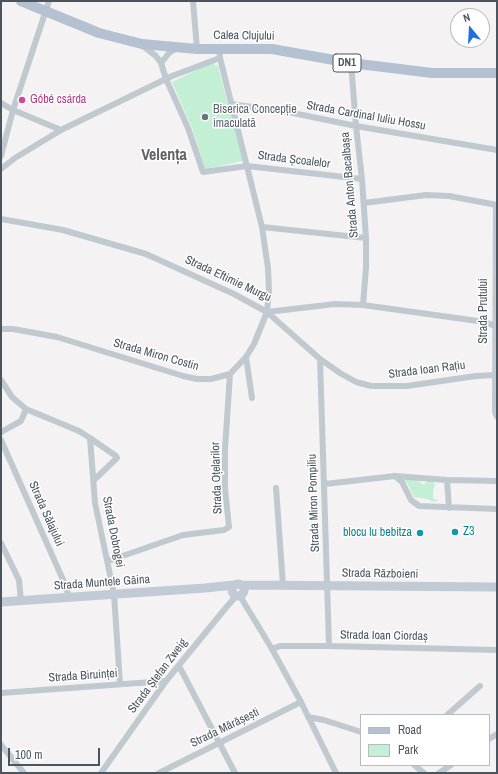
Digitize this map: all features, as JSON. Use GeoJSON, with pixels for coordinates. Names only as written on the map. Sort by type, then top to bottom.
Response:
{"type":"FeatureCollection","features":[{"type":"Feature","properties":{"kind":"main road","name":"Calea Clujului"},"geometry":{"type":"LineString","coordinates":[[22,1],[99,33],[142,44],[197,49],[220,54],[272,49],[351,63],[432,73],[497,73]]}},
{"type":"Feature","properties":{"kind":"street"},"geometry":{"type":"LineString","coordinates":[[1,156],[49,1]]}},
{"type":"Feature","properties":{"kind":"street"},"geometry":{"type":"LineString","coordinates":[[193,1],[197,49]]}},
{"type":"Feature","properties":{"kind":"street"},"geometry":{"type":"LineString","coordinates":[[142,44],[156,56],[161,63],[166,79]]}},
{"type":"Feature","properties":{"kind":"street"},"geometry":{"type":"LineString","coordinates":[[161,63],[169,53],[179,48]]}},
{"type":"Feature","properties":{"kind":"street"},"geometry":{"type":"LineString","coordinates":[[1,169],[15,158],[61,130],[220,54],[262,227],[268,268],[269,291],[266,312],[254,344],[246,357],[230,374]]}},
{"type":"Feature","properties":{"kind":"street","name":"Strada Anton Bacalbașa"},"geometry":{"type":"LineString","coordinates":[[351,63],[366,238],[366,268],[363,305]]}},
{"type":"Feature","properties":{"kind":"street","name":"Strada Școalelor"},"geometry":{"type":"LineString","coordinates":[[166,79],[188,128],[204,172],[247,166],[362,179]]}},
{"type":"Feature","properties":{"kind":"street"},"geometry":{"type":"LineString","coordinates":[[1,103],[61,130]]}},
{"type":"Feature","properties":{"kind":"street","name":"Strada Cardinal Iuliu Hossu"},"geometry":{"type":"LineString","coordinates":[[231,104],[288,112],[356,126],[497,150]]}},
{"type":"Feature","properties":{"kind":"street"},"geometry":{"type":"LineString","coordinates":[[364,203],[426,195],[450,196],[497,205]]}},
{"type":"Feature","properties":{"kind":"street","name":"Strada Prutului"},"geometry":{"type":"LineString","coordinates":[[497,205],[495,375],[495,412],[497,417]]}},
{"type":"Feature","properties":{"kind":"street","name":"Strada Eftimie Murgu"},"geometry":{"type":"LineString","coordinates":[[1,219],[63,230],[146,254],[234,294],[266,312],[335,304],[363,305],[485,322],[496,328]]}},
{"type":"Feature","properties":{"kind":"street"},"geometry":{"type":"LineString","coordinates":[[262,227],[366,238]]}},
{"type":"Feature","properties":{"kind":"street","name":"Strada Ioan Rațiu"},"geometry":{"type":"LineString","coordinates":[[266,312],[320,359],[356,382],[372,386],[407,386],[469,376],[495,375]]}},
{"type":"Feature","properties":{"kind":"street","name":"Strada Miron Costin"},"geometry":{"type":"LineString","coordinates":[[1,329],[13,329],[57,337],[197,379],[211,379],[230,374]]}},
{"type":"Feature","properties":{"kind":"street"},"geometry":{"type":"LineString","coordinates":[[246,357],[252,398]]}},
{"type":"Feature","properties":{"kind":"street","name":"Strada Miron Pompiliu"},"geometry":{"type":"LineString","coordinates":[[320,359],[329,646]]}},
{"type":"Feature","properties":{"kind":"street","name":"Strada Oțelarilor"},"geometry":{"type":"LineString","coordinates":[[108,561],[183,535],[224,530],[229,527],[225,450],[230,374]]}},
{"type":"Feature","properties":{"kind":"street"},"geometry":{"type":"LineString","coordinates":[[1,380],[12,397],[26,409],[79,431],[116,456],[117,458],[94,480]]}},
{"type":"Feature","properties":{"kind":"street"},"geometry":{"type":"LineString","coordinates":[[1,432],[20,420],[26,409]]}},
{"type":"Feature","properties":{"kind":"street","name":"Strada Dobrogei"},"geometry":{"type":"LineString","coordinates":[[90,438],[95,503],[114,594],[120,684]]}},
{"type":"Feature","properties":{"kind":"street","name":"Strada Sălajului"},"geometry":{"type":"LineString","coordinates":[[1,440],[64,582],[69,597]]}},
{"type":"Feature","properties":{"kind":"street"},"geometry":{"type":"LineString","coordinates":[[395,476],[402,482],[411,500],[419,506],[497,510]]}},
{"type":"Feature","properties":{"kind":"street"},"geometry":{"type":"LineString","coordinates":[[325,484],[395,476],[447,480],[497,481]]}},
{"type":"Feature","properties":{"kind":"street"},"geometry":{"type":"LineString","coordinates":[[447,480],[449,508]]}},
{"type":"Feature","properties":{"kind":"street"},"geometry":{"type":"LineString","coordinates":[[276,488],[283,585]]}},
{"type":"Feature","properties":{"kind":"street"},"geometry":{"type":"LineString","coordinates":[[1,543],[20,580],[22,601]]}},
{"type":"Feature","properties":{"kind":"street","name":"Strada Războieni"},"geometry":{"type":"LineString","coordinates":[[238,591],[263,586],[283,585],[497,587]]}},
{"type":"Feature","properties":{"kind":"street","name":"Strada Muntele Găina"},"geometry":{"type":"LineString","coordinates":[[1,602],[205,588],[238,591]]}},
{"type":"Feature","properties":{"kind":"street"},"geometry":{"type":"LineString","coordinates":[[238,591],[301,702],[336,773]]}},
{"type":"Feature","properties":{"kind":"street","name":"Strada Ștefan Zweig"},"geometry":{"type":"LineString","coordinates":[[101,773],[166,681],[238,591]]}},
{"type":"Feature","properties":{"kind":"street","name":"Strada Ioan Ciordaș"},"geometry":{"type":"LineString","coordinates":[[272,649],[280,646],[329,646],[497,650]]}},
{"type":"Feature","properties":{"kind":"street"},"geometry":{"type":"LineString","coordinates":[[179,666],[235,773]]}},
{"type":"Feature","properties":{"kind":"street","name":"Strada Biruinței"},"geometry":{"type":"LineString","coordinates":[[1,693],[166,681]]}},
{"type":"Feature","properties":{"kind":"street"},"geometry":{"type":"LineString","coordinates":[[448,714],[480,686]]}},
{"type":"Feature","properties":{"kind":"street","name":"Strada Mărășești"},"geometry":{"type":"LineString","coordinates":[[159,773],[301,702]]}},
{"type":"Feature","properties":{"kind":"street"},"geometry":{"type":"LineString","coordinates":[[308,717],[324,720],[360,732]]}},
{"type":"Feature","properties":{"kind":"street"},"geometry":{"type":"LineString","coordinates":[[1,745],[24,773]]}},
{"type":"Feature","properties":{"kind":"street"},"geometry":{"type":"LineString","coordinates":[[415,766],[424,773]]}},
{"type":"Feature","properties":{"kind":"street"},"geometry":{"type":"LineString","coordinates":[[439,773],[450,766]]}},
{"type":"Feature","properties":{"kind":"green space"},"geometry":{"type":"Polygon","coordinates":[[[211,63],[218,66],[243,161],[205,169],[192,128],[172,82],[211,63]]]}},
{"type":"Feature","properties":{"kind":"green space"},"geometry":{"type":"Polygon","coordinates":[[[415,479],[424,485],[427,481],[432,481],[435,484],[433,499],[439,500],[434,502],[427,499],[414,497],[404,480],[415,479]]]}},
{"type":"Feature","properties":{"kind":"place","name":"Góbé csárda"},"geometry":{"type":"Point","coordinates":[22,100]}},
{"type":"Feature","properties":{"kind":"place","name":"Biserica Concepție imaculată"},"geometry":{"type":"Point","coordinates":[205,117]}},
{"type":"Feature","properties":{"kind":"place","name":"Z3"},"geometry":{"type":"Point","coordinates":[455,532]}},
{"type":"Feature","properties":{"kind":"place","name":"blocu lu bebitza"},"geometry":{"type":"Point","coordinates":[420,533]}},
{"type":"Feature","properties":{"kind":"district","name":"Velența"},"geometry":{"type":"Point","coordinates":[164,156]}}]}
